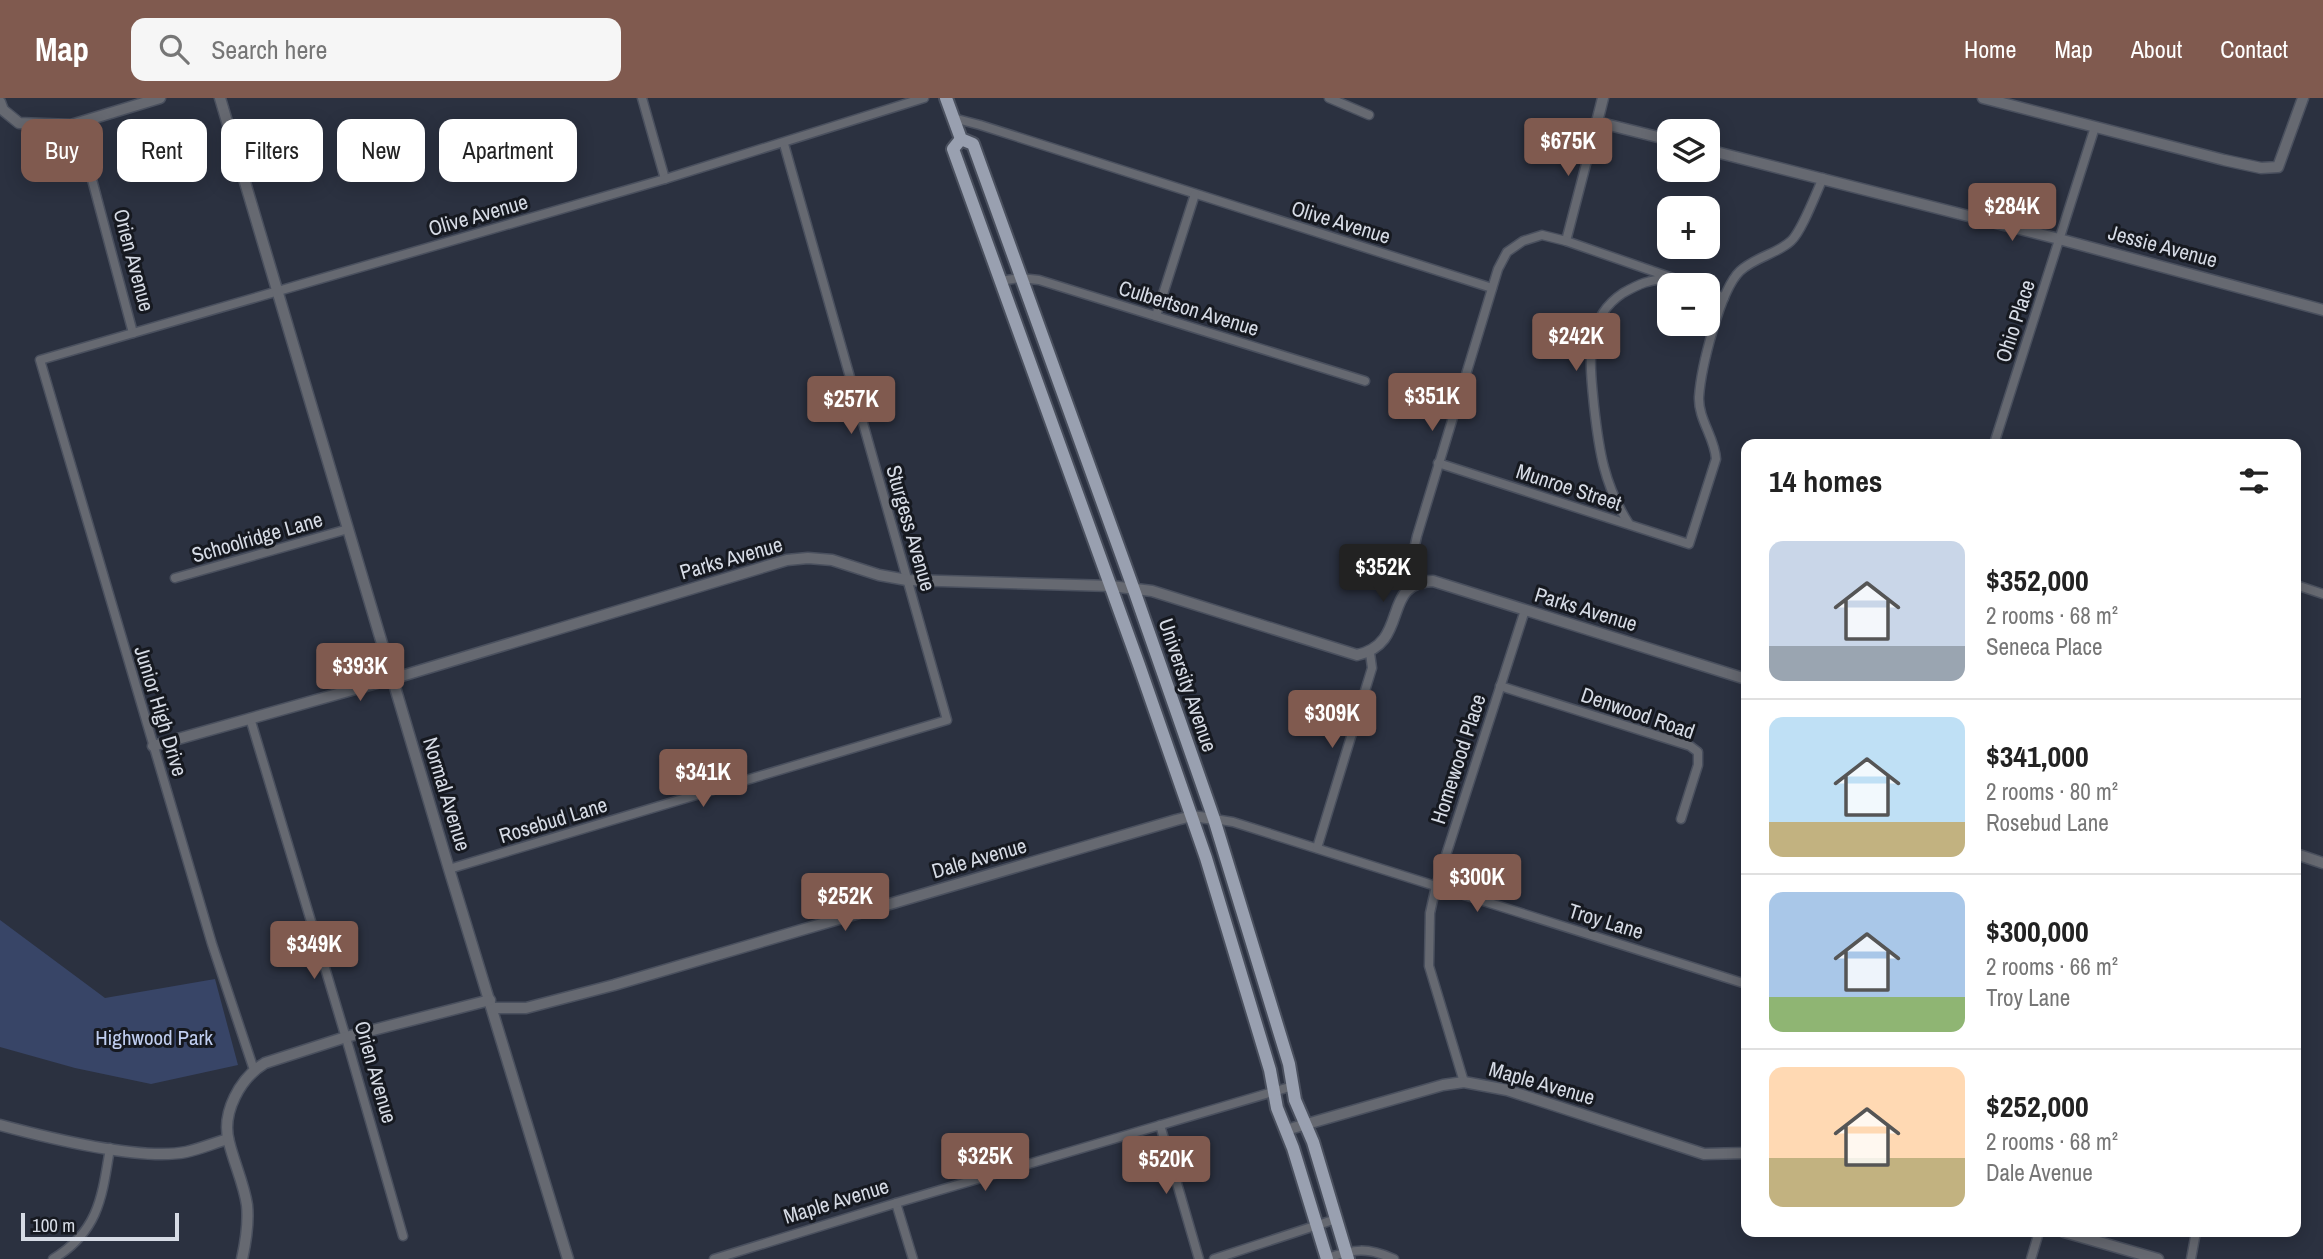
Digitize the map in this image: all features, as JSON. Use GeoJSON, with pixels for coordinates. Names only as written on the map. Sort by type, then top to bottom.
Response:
{"type":"FeatureCollection","features":[{"type":"Feature","properties":{"kind":"main road","name":"University Avenue"},"geometry":{"type":"LineString","coordinates":[[946,98],[961,139],[973,144],[1135,590],[1214,818],[1272,1006],[1295,1100],[1306,1124],[1347,1255]]}},
{"type":"Feature","properties":{"kind":"main road","name":"University Avenue"},"geometry":{"type":"LineString","coordinates":[[961,139],[953,149],[1192,816],[1270,1070],[1273,1092],[1327,1259]]}},
{"type":"Feature","properties":{"kind":"street"},"geometry":{"type":"LineString","coordinates":[[0,102],[3,110],[19,123],[71,125],[160,98]]}},
{"type":"Feature","properties":{"kind":"street","name":"Normal Avenue"},"geometry":{"type":"LineString","coordinates":[[220,98],[568,1259]]}},
{"type":"Feature","properties":{"kind":"street"},"geometry":{"type":"LineString","coordinates":[[642,98],[665,179]]}},
{"type":"Feature","properties":{"kind":"street","name":"Olive Avenue"},"geometry":{"type":"LineString","coordinates":[[40,360],[784,144],[924,98]]}},
{"type":"Feature","properties":{"kind":"street"},"geometry":{"type":"LineString","coordinates":[[1329,98],[1369,115]]}},
{"type":"Feature","properties":{"kind":"street"},"geometry":{"type":"LineString","coordinates":[[1566,241],[1604,98]]}},
{"type":"Feature","properties":{"kind":"street"},"geometry":{"type":"LineString","coordinates":[[1983,98],[2261,168],[2278,167],[2303,98]]}},
{"type":"Feature","properties":{"kind":"street","name":"Olive Avenue"},"geometry":{"type":"LineString","coordinates":[[953,118],[1492,288]]}},
{"type":"Feature","properties":{"kind":"street"},"geometry":{"type":"LineString","coordinates":[[1597,122],[1657,137]]}},
{"type":"Feature","properties":{"kind":"street","name":"Ohio Place"},"geometry":{"type":"LineString","coordinates":[[1996,439],[2095,127]]}},
{"type":"Feature","properties":{"kind":"street","name":"Sturgess Avenue"},"geometry":{"type":"LineString","coordinates":[[784,144],[947,720]]}},
{"type":"Feature","properties":{"kind":"street","name":"Jessie Avenue"},"geometry":{"type":"LineString","coordinates":[[1720,153],[2059,239],[2323,310]]}},
{"type":"Feature","properties":{"kind":"street"},"geometry":{"type":"LineString","coordinates":[[1720,296],[1724,298],[1732,280],[1741,270],[1794,239],[1823,178]]}},
{"type":"Feature","properties":{"kind":"street","name":"Orien Avenue"},"geometry":{"type":"LineString","coordinates":[[93,182],[133,333]]}},
{"type":"Feature","properties":{"kind":"street"},"geometry":{"type":"LineString","coordinates":[[1156,316],[1195,194]]}},
{"type":"Feature","properties":{"kind":"street"},"geometry":{"type":"LineString","coordinates":[[1317,848],[1372,668],[1370,653],[1391,631],[1403,594],[1415,583],[1411,563],[1438,463],[1498,269],[1507,252],[1523,241],[1542,235],[1660,273]]}},
{"type":"Feature","properties":{"kind":"street","name":"Culbertson Avenue"},"geometry":{"type":"LineString","coordinates":[[1000,281],[1020,278],[1039,280],[1365,382]]}},
{"type":"Feature","properties":{"kind":"street"},"geometry":{"type":"LineString","coordinates":[[1629,524],[1617,505],[1602,468],[1590,368],[1594,334],[1603,312],[1619,296],[1641,282],[1657,280]]}},
{"type":"Feature","properties":{"kind":"street","name":"Munroe Street"},"geometry":{"type":"LineString","coordinates":[[1438,463],[1689,544],[1716,459],[1715,448],[1699,402],[1701,377],[1724,298]]}},
{"type":"Feature","properties":{"kind":"street","name":"Junior High Drive"},"geometry":{"type":"LineString","coordinates":[[40,360],[212,944],[254,1070]]}},
{"type":"Feature","properties":{"kind":"street","name":"Schoolridge Lane"},"geometry":{"type":"LineString","coordinates":[[175,578],[348,529]]}},
{"type":"Feature","properties":{"kind":"street","name":"Parks Avenue"},"geometry":{"type":"LineString","coordinates":[[153,746],[393,678],[787,560],[808,558],[832,560],[879,575],[907,580],[1111,586],[1152,591],[1357,655],[1370,653]]}},
{"type":"Feature","properties":{"kind":"street","name":"Parks Avenue"},"geometry":{"type":"LineString","coordinates":[[1415,583],[1433,580],[1741,677]]}},
{"type":"Feature","properties":{"kind":"street"},"geometry":{"type":"LineString","coordinates":[[2301,586],[2323,594]]}},
{"type":"Feature","properties":{"kind":"street","name":"Homewood Place"},"geometry":{"type":"LineString","coordinates":[[1464,1082],[1429,966],[1430,913],[1436,886],[1525,611]]}},
{"type":"Feature","properties":{"kind":"street","name":"Denwood Road"},"geometry":{"type":"LineString","coordinates":[[1500,686],[1690,746],[1698,752],[1698,765],[1681,819]]}},
{"type":"Feature","properties":{"kind":"street","name":"Orien Avenue"},"geometry":{"type":"LineString","coordinates":[[250,718],[403,1236]]}},
{"type":"Feature","properties":{"kind":"street","name":"Rosebud Lane"},"geometry":{"type":"LineString","coordinates":[[449,869],[947,720]]}},
{"type":"Feature","properties":{"kind":"street"},"geometry":{"type":"LineString","coordinates":[[1192,816],[1214,818]]}},
{"type":"Feature","properties":{"kind":"street","name":"Dale Avenue"},"geometry":{"type":"LineString","coordinates":[[254,1070],[265,1063],[346,1037],[491,1004],[526,1008],[614,985],[1192,816]]}},
{"type":"Feature","properties":{"kind":"street","name":"Troy Lane"},"geometry":{"type":"LineString","coordinates":[[1214,818],[1741,982]]}},
{"type":"Feature","properties":{"kind":"street"},"geometry":{"type":"LineString","coordinates":[[2301,856],[2323,863]]}},
{"type":"Feature","properties":{"kind":"street"},"geometry":{"type":"LineString","coordinates":[[242,1259],[247,1230],[247,1202],[228,1139],[233,1101],[244,1081],[254,1070]]}},
{"type":"Feature","properties":{"kind":"street","name":"Maple Avenue"},"geometry":{"type":"LineString","coordinates":[[1286,1130],[1443,1085],[1464,1082],[1507,1090],[1699,1153],[1741,1153]]}},
{"type":"Feature","properties":{"kind":"street","name":"Maple Avenue"},"geometry":{"type":"LineString","coordinates":[[713,1259],[1293,1086]]}},
{"type":"Feature","properties":{"kind":"street"},"geometry":{"type":"LineString","coordinates":[[0,1125],[110,1149],[157,1153],[185,1152],[228,1139]]}},
{"type":"Feature","properties":{"kind":"street"},"geometry":{"type":"LineString","coordinates":[[1160,1125],[1199,1259]]}},
{"type":"Feature","properties":{"kind":"street"},"geometry":{"type":"LineString","coordinates":[[53,1259],[79,1239],[97,1212],[110,1149]]}},
{"type":"Feature","properties":{"kind":"street"},"geometry":{"type":"LineString","coordinates":[[896,1203],[913,1259]]}},
{"type":"Feature","properties":{"kind":"street"},"geometry":{"type":"LineString","coordinates":[[1214,1259],[1336,1219]]}},
{"type":"Feature","properties":{"kind":"street"},"geometry":{"type":"LineString","coordinates":[[2031,1259],[2038,1237]]}},
{"type":"Feature","properties":{"kind":"street"},"geometry":{"type":"LineString","coordinates":[[2081,1237],[2158,1259]]}},
{"type":"Feature","properties":{"kind":"street"},"geometry":{"type":"LineString","coordinates":[[2191,1259],[2195,1237]]}},
{"type":"Feature","properties":{"kind":"street"},"geometry":{"type":"LineString","coordinates":[[1327,1259],[1371,1250],[1394,1259]]}},
{"type":"Feature","properties":{"kind":"green space","name":"Highwood Park"},"geometry":{"type":"Polygon","coordinates":[[[0,920],[105,998],[215,979],[238,1065],[151,1084],[75,1068],[0,1047],[0,920]]]}}]}
